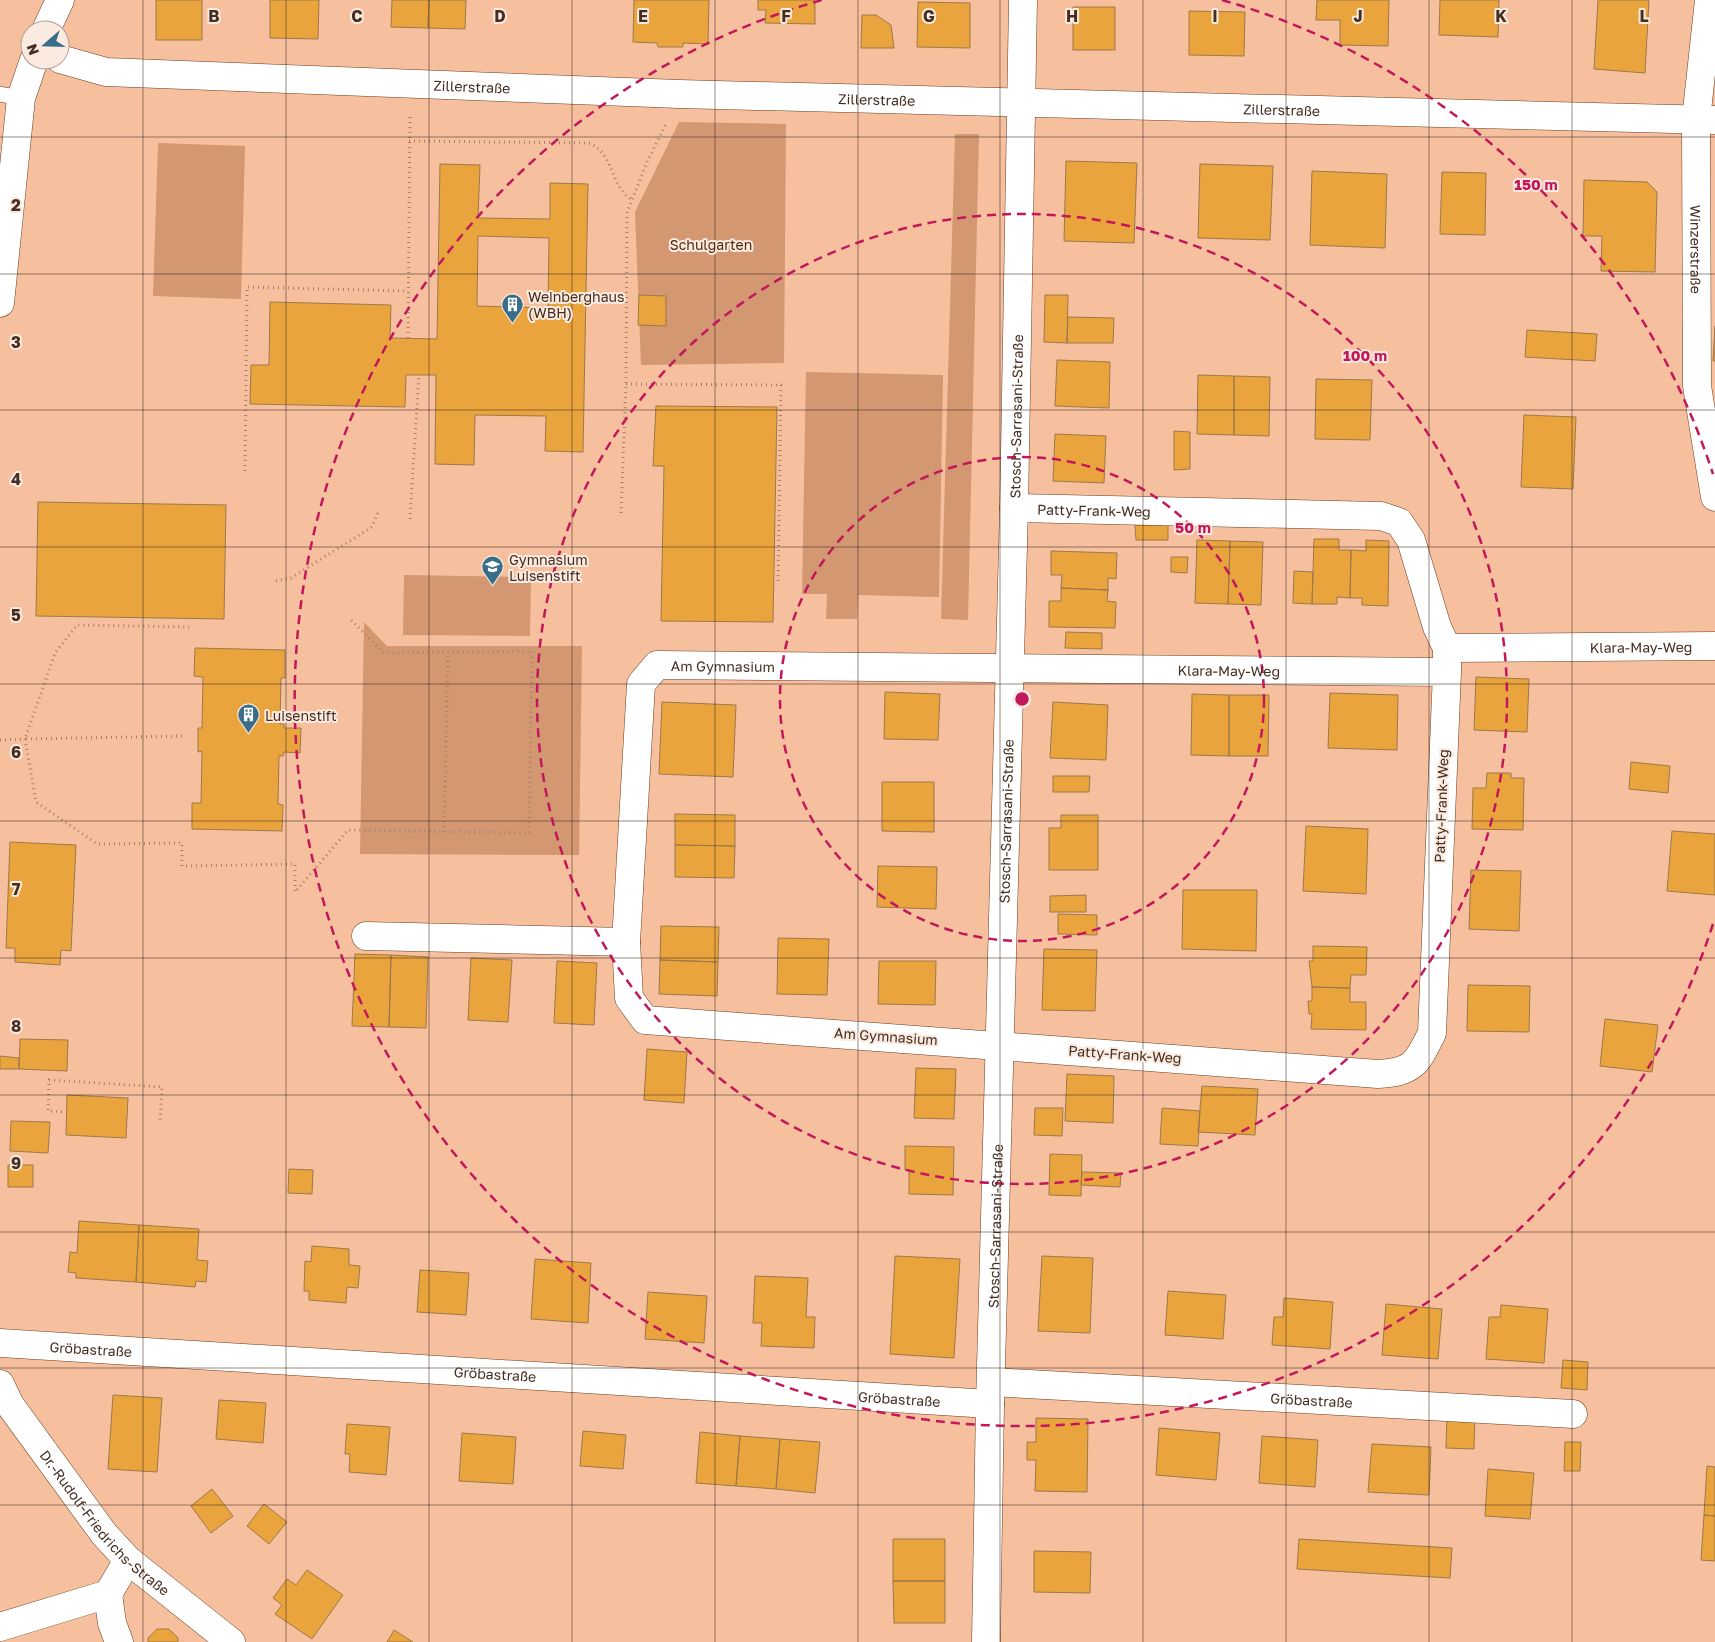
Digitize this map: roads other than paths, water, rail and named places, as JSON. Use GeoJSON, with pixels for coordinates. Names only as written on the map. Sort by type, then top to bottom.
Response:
{"type":"FeatureCollection","features":[{"type":"Feature","properties":{"kind":"street"},"geometry":{"type":"LineString","coordinates":[[51,20],[60,0]]}},
{"type":"Feature","properties":{"kind":"street","name":"Stosch-Sarrasani-Straße"},"geometry":{"type":"LineString","coordinates":[[986,1642],[990,1393],[1014,508],[1023,0]]}},
{"type":"Feature","properties":{"kind":"street","name":"Winzerstraße"},"geometry":{"type":"LineString","coordinates":[[1709,0],[1698,386],[1715,497]]}},
{"type":"Feature","properties":{"kind":"street","name":"Zillerstraße"},"geometry":{"type":"LineString","coordinates":[[70,62],[106,72],[411,85],[679,94],[1705,120]]}},
{"type":"Feature","properties":{"kind":"street"},"geometry":{"type":"LineString","coordinates":[[0,303],[11,96],[28,70]]}},
{"type":"Feature","properties":{"kind":"street","name":"Patty-Frank-Weg"},"geometry":{"type":"LineString","coordinates":[[1000,1044],[1378,1074],[1400,1073],[1419,1059],[1432,1032],[1447,660],[1410,540],[1399,522],[1381,516],[1014,508]]}},
{"type":"Feature","properties":{"kind":"street","name":"Klara-May-Weg"},"geometry":{"type":"LineString","coordinates":[[1010,669],[1447,660],[1715,646]]}},
{"type":"Feature","properties":{"kind":"street","name":"Am Gymnasium"},"geometry":{"type":"LineString","coordinates":[[1000,1044],[645,1020],[629,998],[626,942],[641,684],[657,665],[1010,669]]}},
{"type":"Feature","properties":{"kind":"street"},"geometry":{"type":"LineString","coordinates":[[366,936],[626,942]]}},
{"type":"Feature","properties":{"kind":"street","name":"Gröbastraße"},"geometry":{"type":"LineString","coordinates":[[0,1343],[990,1393],[1573,1414]]}},
{"type":"Feature","properties":{"kind":"street","name":"Dr.-Rudolf-Friedrichs-Straße"},"geometry":{"type":"LineString","coordinates":[[0,1384],[10,1405],[104,1534],[128,1560],[231,1642]]}},
{"type":"Feature","properties":{"kind":"street"},"geometry":{"type":"LineString","coordinates":[[118,1642],[112,1623],[108,1594],[128,1560]]}},
{"type":"Feature","properties":{"kind":"street"},"geometry":{"type":"LineString","coordinates":[[0,1627],[108,1594]]}},
{"type":"Feature","properties":{"kind":"place","name":"Weinberghaus (WBH)"},"geometry":{"type":"Point","coordinates":[512,323]}},
{"type":"Feature","properties":{"kind":"place","name":"Gymnasium Luisenstift"},"geometry":{"type":"Point","coordinates":[493,586]}},
{"type":"Feature","properties":{"kind":"place","name":"Luisenstift"},"geometry":{"type":"Point","coordinates":[249,734]}},
{"type":"Feature","properties":{"kind":"park label","name":"Schulgarten"},"geometry":{"type":"Point","coordinates":[711,244]}}]}
